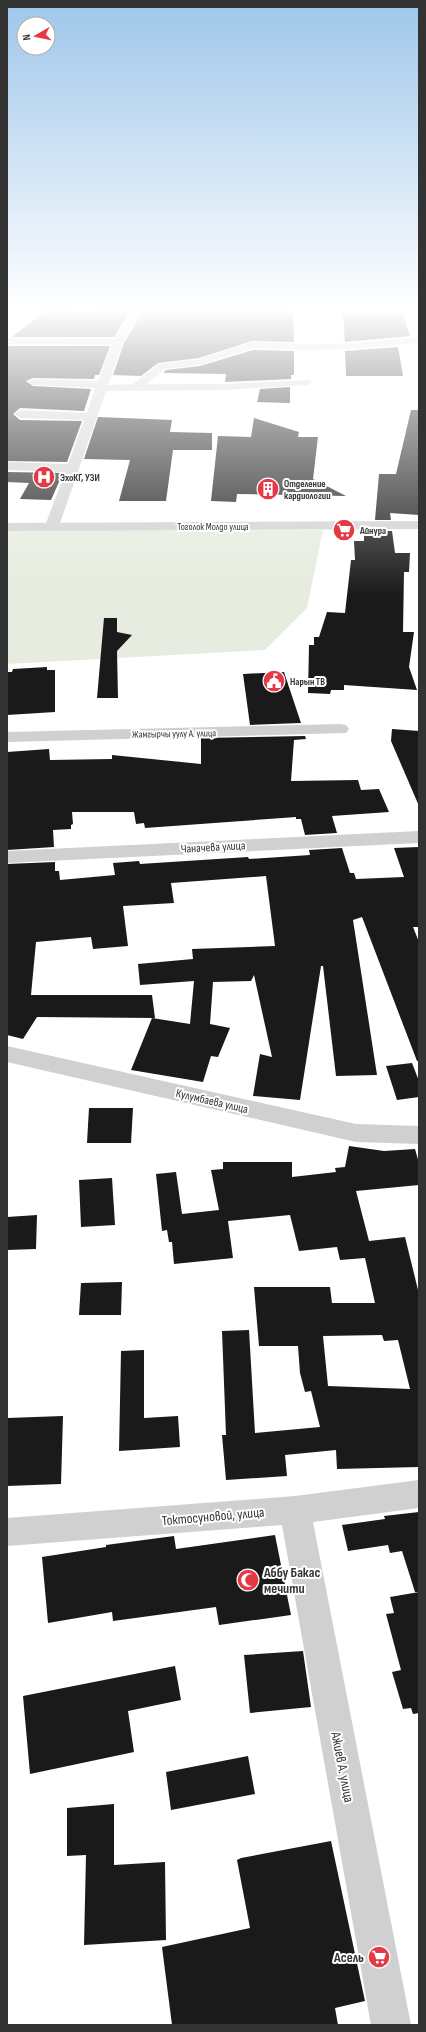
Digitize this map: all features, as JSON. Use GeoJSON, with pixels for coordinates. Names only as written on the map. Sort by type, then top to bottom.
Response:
{"type":"FeatureCollection","features":[{"type":"Feature","properties":{"kind":"street"},"geometry":{"type":"LineString","coordinates":[[52,526],[95,406]]}},
{"type":"Feature","properties":{"kind":"street"},"geometry":{"type":"LineString","coordinates":[[20,414],[91,417]]}},
{"type":"Feature","properties":{"kind":"street"},"geometry":{"type":"LineString","coordinates":[[7,466],[72,468]]}},
{"type":"Feature","properties":{"kind":"street","name":"Тоголок Молдо улица"},"geometry":{"type":"LineString","coordinates":[[7,526],[419,526]]}},
{"type":"Feature","properties":{"kind":"street","name":"Жамгырчы уулу А. улица"},"geometry":{"type":"LineString","coordinates":[[7,737],[340,729]]}},
{"type":"Feature","properties":{"kind":"street","name":"Чаначева улица"},"geometry":{"type":"LineString","coordinates":[[7,857],[419,837]]}},
{"type":"Feature","properties":{"kind":"street","name":"Кулумбаева улица"},"geometry":{"type":"LineString","coordinates":[[7,1054],[356,1133],[419,1135]]}},
{"type":"Feature","properties":{"kind":"street","name":"Токтосуновой, улица"},"geometry":{"type":"LineString","coordinates":[[7,1532],[295,1510],[419,1494]]}},
{"type":"Feature","properties":{"kind":"street","name":"Ажиев А. улица"},"geometry":{"type":"LineString","coordinates":[[295,1510],[391,2025]]}},
{"type":"Feature","properties":{"kind":"shaded area"},"geometry":{"type":"Polygon","coordinates":[[[7,530],[323,530],[307,608],[265,650],[7,664],[7,530]]]}},
{"type":"Feature","properties":{"kind":"building"},"geometry":{"type":"Polygon","coordinates":[[[7,406],[86,406],[84,411],[20,408],[13,414],[20,420],[82,421],[67,462],[7,461],[7,406]]]}},
{"type":"Feature","properties":{"kind":"building"},"geometry":{"type":"Polygon","coordinates":[[[411,410],[419,410],[419,515],[390,513],[391,520],[375,520],[379,474],[396,474],[411,410]]]}},
{"type":"Feature","properties":{"kind":"building"},"geometry":{"type":"Polygon","coordinates":[[[98,417],[172,420],[170,432],[212,433],[212,450],[173,450],[166,501],[119,501],[130,460],[84,459],[98,417]]]}},
{"type":"Feature","properties":{"kind":"building"},"geometry":{"type":"Polygon","coordinates":[[[254,418],[299,432],[298,437],[318,437],[313,479],[346,496],[237,494],[236,502],[211,501],[218,436],[251,437],[254,418]]]}},
{"type":"Feature","properties":{"kind":"building"},"geometry":{"type":"Polygon","coordinates":[[[7,472],[63,473],[51,500],[20,499],[29,483],[7,482],[7,472]]]}},
{"type":"Feature","properties":{"kind":"building"},"geometry":{"type":"Polygon","coordinates":[[[374,531],[392,531],[395,553],[410,553],[409,572],[404,572],[403,632],[414,632],[409,667],[417,690],[344,685],[344,690],[331,690],[330,694],[308,693],[309,645],[314,645],[314,637],[319,637],[327,612],[345,613],[351,560],[355,560],[354,541],[364,541],[364,535],[373,535],[374,531]]]}},
{"type":"Feature","properties":{"kind":"building"},"geometry":{"type":"Polygon","coordinates":[[[104,618],[117,618],[117,632],[132,635],[117,651],[118,698],[97,698],[104,618]]]}},
{"type":"Feature","properties":{"kind":"building"},"geometry":{"type":"Polygon","coordinates":[[[47,667],[47,670],[55,670],[55,712],[7,715],[7,672],[12,672],[13,669],[47,667]]]}},
{"type":"Feature","properties":{"kind":"building"},"geometry":{"type":"Polygon","coordinates":[[[284,672],[301,723],[250,725],[243,674],[284,672]]]}},
{"type":"Feature","properties":{"kind":"building"},"geometry":{"type":"Polygon","coordinates":[[[392,729],[419,731],[419,806],[391,741],[392,729]]]}},
{"type":"Feature","properties":{"kind":"building"},"geometry":{"type":"Polygon","coordinates":[[[305,736],[306,739],[294,740],[291,781],[358,780],[361,790],[379,789],[389,812],[332,816],[337,833],[305,835],[301,819],[296,819],[296,817],[145,828],[144,823],[136,824],[134,812],[72,812],[73,824],[71,825],[71,829],[53,830],[54,847],[7,850],[7,752],[49,749],[50,760],[112,759],[112,755],[201,764],[201,738],[305,736]]]}},
{"type":"Feature","properties":{"kind":"building"},"geometry":{"type":"Polygon","coordinates":[[[419,847],[419,927],[413,927],[419,942],[419,1061],[417,1061],[362,917],[353,920],[377,1075],[336,1076],[323,966],[321,966],[300,1100],[253,1096],[260,1054],[272,1057],[254,975],[251,981],[213,982],[210,1024],[230,1028],[218,1057],[211,1056],[203,1082],[131,1070],[152,1018],[190,1024],[194,981],[140,985],[138,964],[193,959],[192,949],[275,946],[266,876],[171,883],[174,903],[123,906],[128,946],[93,949],[91,937],[36,942],[31,995],[152,995],[155,1018],[37,1017],[23,1039],[7,1035],[7,864],[55,862],[55,871],[59,871],[60,880],[115,875],[113,863],[139,861],[140,864],[248,857],[249,859],[310,855],[309,850],[342,848],[350,873],[354,873],[356,879],[404,877],[394,848],[419,847]]]}},
{"type":"Feature","properties":{"kind":"building"},"geometry":{"type":"Polygon","coordinates":[[[412,1063],[419,1081],[419,1097],[397,1100],[386,1066],[412,1063]]]}},
{"type":"Feature","properties":{"kind":"building"},"geometry":{"type":"Polygon","coordinates":[[[89,1108],[133,1108],[131,1143],[87,1143],[89,1108]]]}},
{"type":"Feature","properties":{"kind":"building"},"geometry":{"type":"Polygon","coordinates":[[[349,1146],[384,1151],[415,1149],[419,1163],[419,1185],[356,1191],[369,1241],[405,1237],[419,1294],[419,1467],[337,1469],[336,1450],[285,1455],[287,1476],[226,1480],[222,1435],[226,1435],[222,1331],[249,1330],[255,1433],[320,1427],[311,1391],[305,1392],[300,1373],[298,1346],[259,1346],[254,1287],[330,1287],[332,1303],[375,1303],[365,1258],[340,1260],[337,1247],[299,1251],[290,1215],[228,1221],[233,1258],[174,1264],[172,1242],[169,1242],[167,1230],[162,1231],[156,1174],[176,1172],[182,1214],[219,1210],[211,1170],[223,1169],[223,1162],[292,1162],[292,1177],[336,1172],[335,1168],[345,1167],[349,1146]],[[382,1335],[323,1336],[328,1386],[410,1389],[398,1340],[384,1341],[382,1335]]]}},
{"type":"Feature","properties":{"kind":"building"},"geometry":{"type":"Polygon","coordinates":[[[112,1178],[115,1225],[81,1227],[79,1180],[112,1178]]]}},
{"type":"Feature","properties":{"kind":"building"},"geometry":{"type":"Polygon","coordinates":[[[37,1215],[36,1249],[7,1250],[7,1217],[37,1215]]]}},
{"type":"Feature","properties":{"kind":"building"},"geometry":{"type":"Polygon","coordinates":[[[122,1282],[121,1315],[79,1315],[81,1283],[122,1282]]]}},
{"type":"Feature","properties":{"kind":"building"},"geometry":{"type":"Polygon","coordinates":[[[144,1350],[144,1418],[178,1416],[180,1447],[119,1451],[121,1351],[144,1350]]]}},
{"type":"Feature","properties":{"kind":"building"},"geometry":{"type":"Polygon","coordinates":[[[63,1416],[61,1484],[7,1486],[7,1418],[63,1416]]]}},
{"type":"Feature","properties":{"kind":"building"},"geometry":{"type":"Polygon","coordinates":[[[419,1512],[419,1592],[415,1592],[402,1551],[390,1553],[388,1545],[348,1551],[342,1525],[385,1519],[384,1516],[419,1512]]]}},
{"type":"Feature","properties":{"kind":"building"},"geometry":{"type":"Polygon","coordinates":[[[275,1535],[291,1615],[219,1625],[216,1607],[113,1621],[112,1612],[48,1623],[42,1557],[106,1547],[106,1545],[174,1536],[176,1549],[275,1535]]]}},
{"type":"Feature","properties":{"kind":"building"},"geometry":{"type":"Polygon","coordinates":[[[419,1592],[419,1713],[413,1714],[411,1708],[403,1709],[392,1672],[401,1670],[386,1614],[394,1613],[390,1597],[419,1592]]]}},
{"type":"Feature","properties":{"kind":"building"},"geometry":{"type":"Polygon","coordinates":[[[303,1651],[311,1707],[250,1713],[244,1655],[303,1651]]]}},
{"type":"Feature","properties":{"kind":"building"},"geometry":{"type":"Polygon","coordinates":[[[175,1666],[181,1700],[128,1711],[134,1752],[30,1774],[23,1696],[175,1666]]]}},
{"type":"Feature","properties":{"kind":"building"},"geometry":{"type":"Polygon","coordinates":[[[248,1756],[255,1794],[171,1810],[166,1772],[248,1756]]]}},
{"type":"Feature","properties":{"kind":"building"},"geometry":{"type":"Polygon","coordinates":[[[114,1804],[114,1865],[165,1862],[166,1940],[84,1945],[86,1855],[67,1856],[67,1808],[114,1804]]]}},
{"type":"Feature","properties":{"kind":"building"},"geometry":{"type":"Polygon","coordinates":[[[331,1841],[365,2001],[335,2008],[338,2025],[172,2025],[162,1947],[250,1928],[237,1860],[331,1841]]]}},
{"type":"Feature","properties":{"kind":"place","name":"ЭхоКГ, УЗИ"},"geometry":{"type":"Point","coordinates":[44,477]}},
{"type":"Feature","properties":{"kind":"place","name":"Отделение кардиологии"},"geometry":{"type":"Point","coordinates":[268,489]}},
{"type":"Feature","properties":{"kind":"place","name":"Айнура"},"geometry":{"type":"Point","coordinates":[344,530]}},
{"type":"Feature","properties":{"kind":"place","name":"Нарын ТВ"},"geometry":{"type":"Point","coordinates":[274,681]}},
{"type":"Feature","properties":{"kind":"place","name":"Аббу Бакас мечити"},"geometry":{"type":"Point","coordinates":[248,1580]}},
{"type":"Feature","properties":{"kind":"place","name":"Асель"},"geometry":{"type":"Point","coordinates":[379,1957]}}]}
